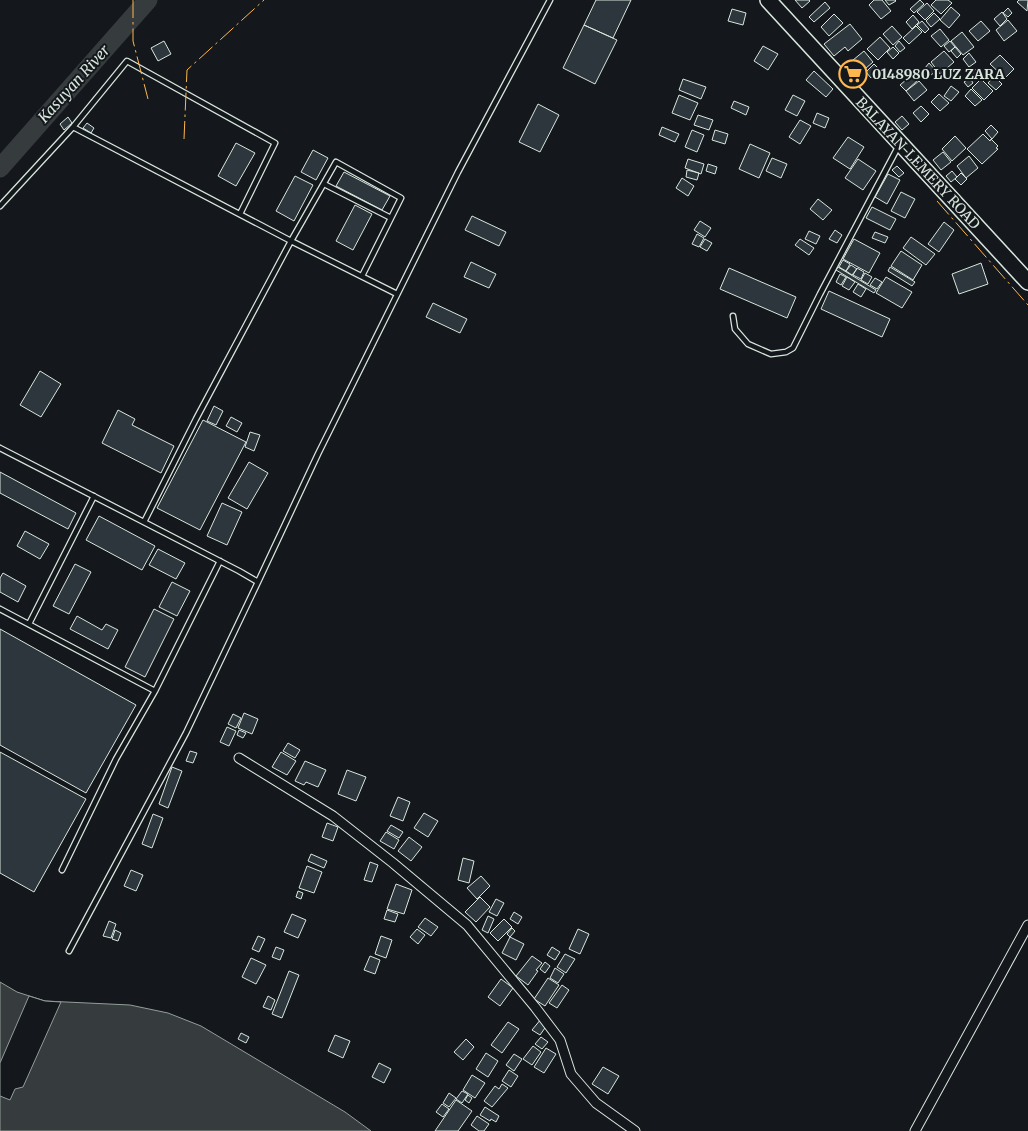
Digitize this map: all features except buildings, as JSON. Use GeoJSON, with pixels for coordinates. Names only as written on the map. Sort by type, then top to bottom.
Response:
{"type":"FeatureCollection","features":[{"type":"Feature","properties":{"kind":"main road","name":"BALAYAN-LEMERY ROAD"},"geometry":{"type":"LineString","coordinates":[[768,0],[1028,282]]}},
{"type":"Feature","properties":{"kind":"street"},"geometry":{"type":"LineString","coordinates":[[239,758],[333,816],[393,863],[467,926],[536,1007],[560,1040],[571,1074],[596,1103],[635,1131]]}},
{"type":"Feature","properties":{"kind":"street"},"geometry":{"type":"LineString","coordinates":[[915,1131],[1028,925]]}},
{"type":"Feature","properties":{"kind":"lane"},"geometry":{"type":"LineString","coordinates":[[68,951],[186,732],[318,454],[458,172],[550,0]]}},
{"type":"Feature","properties":{"kind":"lane"},"geometry":{"type":"LineString","coordinates":[[0,206],[73,127],[127,61],[275,143],[240,214]]}},
{"type":"Feature","properties":{"kind":"lane"},"geometry":{"type":"LineString","coordinates":[[73,127],[291,241],[398,294]]}},
{"type":"Feature","properties":{"kind":"lane"},"geometry":{"type":"LineString","coordinates":[[733,316],[735,330],[748,344],[771,354],[786,352],[793,348],[900,144]]}},
{"type":"Feature","properties":{"kind":"lane"},"geometry":{"type":"LineString","coordinates":[[144,522],[196,418],[291,241],[336,162],[401,198],[362,276]]}},
{"type":"Feature","properties":{"kind":"lane"},"geometry":{"type":"LineString","coordinates":[[324,184],[390,218]]}},
{"type":"Feature","properties":{"kind":"lane"},"geometry":{"type":"LineString","coordinates":[[0,448],[258,582]]}},
{"type":"Feature","properties":{"kind":"lane"},"geometry":{"type":"LineString","coordinates":[[29,624],[94,496]]}},
{"type":"Feature","properties":{"kind":"lane"},"geometry":{"type":"LineString","coordinates":[[62,870],[116,759],[155,691],[220,561]]}},
{"type":"Feature","properties":{"kind":"lane"},"geometry":{"type":"LineString","coordinates":[[0,609],[155,691]]}},
{"type":"Feature","properties":{"kind":"shaded area"},"geometry":{"type":"Polygon","coordinates":[[[0,982],[17,992],[45,1001],[130,1005],[168,1013],[201,1026],[345,1112],[371,1131],[0,1131],[0,982]]]}},
{"type":"Feature","properties":{"kind":"pier"},"geometry":{"type":"Polygon","coordinates":[[[29,996],[45,1001],[61,1002],[23,1087],[15,1089],[10,1100],[0,1096],[0,1063],[29,996]]]}},
{"type":"Feature","properties":{"kind":"waterway","name":"Kasuyan River"},"geometry":{"type":"LineString","coordinates":[[0,168],[148,0]]}},
{"type":"Feature","properties":{"kind":"power"},"geometry":{"type":"LineString","coordinates":[[133,0],[133,41],[148,99]]}},
{"type":"Feature","properties":{"kind":"power"},"geometry":{"type":"LineString","coordinates":[[184,139],[187,70],[264,0]]}},
{"type":"Feature","properties":{"kind":"power"},"geometry":{"type":"LineString","coordinates":[[937,201],[1028,305]]}},
{"type":"Feature","properties":{"kind":"place","name":"0148980 LUZ ZARA"},"geometry":{"type":"Point","coordinates":[853,74]}}]}
